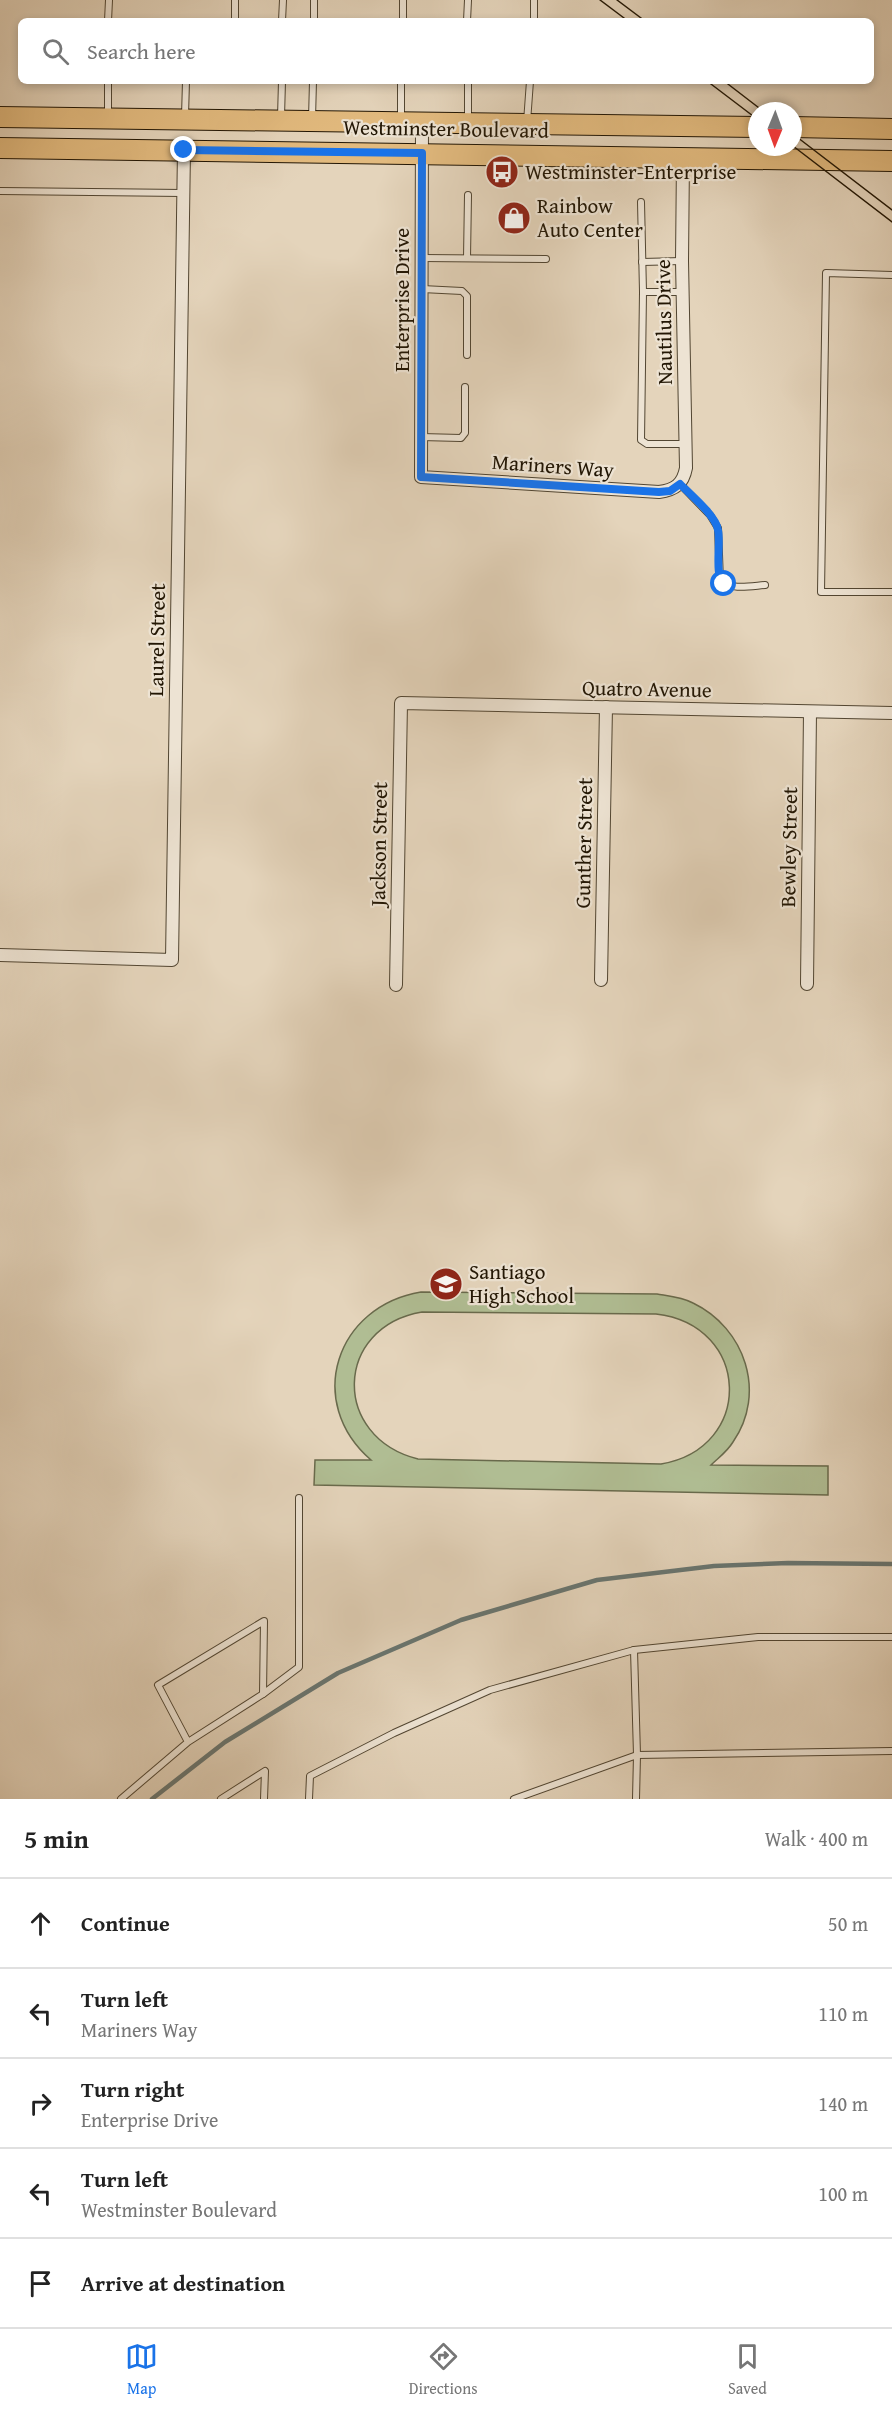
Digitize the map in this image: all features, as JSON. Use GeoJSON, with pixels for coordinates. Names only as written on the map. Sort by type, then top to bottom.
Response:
{"type":"FeatureCollection","features":[{"type":"Feature","properties":{"kind":"main road","name":"Westminster Boulevard"},"geometry":{"type":"LineString","coordinates":[[0,117],[748,127]]}},
{"type":"Feature","properties":{"kind":"main road"},"geometry":{"type":"LineString","coordinates":[[802,128],[892,129]]}},
{"type":"Feature","properties":{"kind":"main road","name":"Westminster Boulevard"},"geometry":{"type":"LineString","coordinates":[[0,148],[892,161]]}},
{"type":"Feature","properties":{"kind":"street","name":"Enterprise Drive"},"geometry":{"type":"LineString","coordinates":[[421,477],[422,123]]}},
{"type":"Feature","properties":{"kind":"street","name":"Laurel Street"},"geometry":{"type":"LineString","coordinates":[[0,956],[172,960],[184,150]]}},
{"type":"Feature","properties":{"kind":"street","name":"Nautilus Drive"},"geometry":{"type":"LineString","coordinates":[[680,484],[686,468],[682,261],[684,158]]}},
{"type":"Feature","properties":{"kind":"street","name":"Mariners Way"},"geometry":{"type":"LineString","coordinates":[[421,477],[659,492],[670,491],[680,484]]}},
{"type":"Feature","properties":{"kind":"street","name":"Quatro Avenue"},"geometry":{"type":"LineString","coordinates":[[401,703],[892,713]]}},
{"type":"Feature","properties":{"kind":"street","name":"Jackson Street"},"geometry":{"type":"LineString","coordinates":[[396,985],[401,703]]}},
{"type":"Feature","properties":{"kind":"street","name":"Gunther Street"},"geometry":{"type":"LineString","coordinates":[[601,980],[606,707]]}},
{"type":"Feature","properties":{"kind":"street","name":"Bewley Street"},"geometry":{"type":"LineString","coordinates":[[807,984],[810,712]]}},
{"type":"Feature","properties":{"kind":"lane"},"geometry":{"type":"LineString","coordinates":[[108,0],[108,18]]}},
{"type":"Feature","properties":{"kind":"lane"},"geometry":{"type":"LineString","coordinates":[[235,0],[235,18]]}},
{"type":"Feature","properties":{"kind":"lane"},"geometry":{"type":"LineString","coordinates":[[282,18],[283,0]]}},
{"type":"Feature","properties":{"kind":"lane"},"geometry":{"type":"LineString","coordinates":[[314,0],[314,18]]}},
{"type":"Feature","properties":{"kind":"lane"},"geometry":{"type":"LineString","coordinates":[[402,18],[403,0]]}},
{"type":"Feature","properties":{"kind":"lane"},"geometry":{"type":"LineString","coordinates":[[467,18],[468,0]]}},
{"type":"Feature","properties":{"kind":"lane"},"geometry":{"type":"LineString","coordinates":[[534,0],[534,18]]}},
{"type":"Feature","properties":{"kind":"lane"},"geometry":{"type":"LineString","coordinates":[[108,84],[108,118]]}},
{"type":"Feature","properties":{"kind":"lane"},"geometry":{"type":"LineString","coordinates":[[185,119],[186,84]]}},
{"type":"Feature","properties":{"kind":"lane"},"geometry":{"type":"LineString","coordinates":[[281,121],[282,84]]}},
{"type":"Feature","properties":{"kind":"lane"},"geometry":{"type":"LineString","coordinates":[[312,121],[313,84]]}},
{"type":"Feature","properties":{"kind":"lane"},"geometry":{"type":"LineString","coordinates":[[401,84],[401,122]]}},
{"type":"Feature","properties":{"kind":"lane"},"geometry":{"type":"LineString","coordinates":[[468,84],[468,124]]}},
{"type":"Feature","properties":{"kind":"lane"},"geometry":{"type":"LineString","coordinates":[[527,124],[530,84]]}},
{"type":"Feature","properties":{"kind":"lane"},"geometry":{"type":"LineString","coordinates":[[0,191],[183,193]]}},
{"type":"Feature","properties":{"kind":"lane"},"geometry":{"type":"LineString","coordinates":[[467,258],[468,195]]}},
{"type":"Feature","properties":{"kind":"lane"},"geometry":{"type":"LineString","coordinates":[[641,202],[643,292],[641,440],[647,444],[685,444]]}},
{"type":"Feature","properties":{"kind":"lane"},"geometry":{"type":"LineString","coordinates":[[422,258],[546,259]]}},
{"type":"Feature","properties":{"kind":"lane"},"geometry":{"type":"LineString","coordinates":[[642,262],[682,261]]}},
{"type":"Feature","properties":{"kind":"lane"},"geometry":{"type":"LineString","coordinates":[[892,275],[825,273],[821,592],[892,592]]}},
{"type":"Feature","properties":{"kind":"lane"},"geometry":{"type":"LineString","coordinates":[[422,289],[462,291],[467,296],[466,355]]}},
{"type":"Feature","properties":{"kind":"lane"},"geometry":{"type":"LineString","coordinates":[[643,292],[683,292]]}},
{"type":"Feature","properties":{"kind":"lane"},"geometry":{"type":"LineString","coordinates":[[421,437],[461,438],[465,433],[465,387]]}},
{"type":"Feature","properties":{"kind":"lane"},"geometry":{"type":"LineString","coordinates":[[680,484],[718,528],[720,581],[733,586],[765,585]]}},
{"type":"Feature","properties":{"kind":"lane"},"geometry":{"type":"LineString","coordinates":[[121,1799],[188,1742],[263,1694],[299,1667],[299,1498]]}},
{"type":"Feature","properties":{"kind":"lane"},"geometry":{"type":"LineString","coordinates":[[188,1742],[158,1685],[264,1621],[263,1694]]}},
{"type":"Feature","properties":{"kind":"lane"},"geometry":{"type":"LineString","coordinates":[[309,1799],[310,1776],[394,1733],[490,1690],[634,1650],[759,1637],[892,1637]]}},
{"type":"Feature","properties":{"kind":"lane"},"geometry":{"type":"LineString","coordinates":[[634,1650],[636,1799]]}},
{"type":"Feature","properties":{"kind":"lane"},"geometry":{"type":"LineString","coordinates":[[514,1799],[637,1755],[892,1751]]}},
{"type":"Feature","properties":{"kind":"lane"},"geometry":{"type":"LineString","coordinates":[[221,1799],[265,1771],[264,1799]]}},
{"type":"Feature","properties":{"kind":"green space"},"geometry":{"type":"Polygon","coordinates":[[[421,1292],[657,1294],[689,1301],[711,1314],[726,1328],[745,1363],[749,1383],[748,1403],[743,1423],[731,1446],[711,1465],[828,1466],[828,1495],[314,1485],[315,1460],[371,1460],[350,1437],[339,1411],[335,1385],[339,1360],[350,1336],[368,1316],[392,1301],[421,1292]],[[422,1312],[393,1322],[372,1338],[359,1359],[354,1383],[358,1407],[370,1429],[390,1447],[418,1459],[661,1464],[692,1453],[713,1435],[726,1412],[729,1387],[724,1362],[710,1340],[687,1323],[656,1314],[422,1312]]]}},
{"type":"Feature","properties":{"kind":"waterway"},"geometry":{"type":"LineString","coordinates":[[152,1799],[225,1742],[338,1673],[461,1620],[597,1580],[714,1566],[788,1563],[892,1564]]}},
{"type":"Feature","properties":{"kind":"tram line"},"geometry":{"type":"LineString","coordinates":[[600,0],[624,18]]}},
{"type":"Feature","properties":{"kind":"tram line"},"geometry":{"type":"LineString","coordinates":[[617,0],[641,18]]}},
{"type":"Feature","properties":{"kind":"tram line"},"geometry":{"type":"LineString","coordinates":[[711,84],[748,112]]}},
{"type":"Feature","properties":{"kind":"tram line"},"geometry":{"type":"LineString","coordinates":[[728,84],[751,102]]}},
{"type":"Feature","properties":{"kind":"tram line"},"geometry":{"type":"LineString","coordinates":[[802,141],[892,210]]}},
{"type":"Feature","properties":{"kind":"tram line"},"geometry":{"type":"LineString","coordinates":[[802,153],[892,222]]}},
{"type":"Feature","properties":{"kind":"place","name":"Westminster-Enterprise"},"geometry":{"type":"Point","coordinates":[502,172]}},
{"type":"Feature","properties":{"kind":"place","name":"Rainbow Auto Center"},"geometry":{"type":"Point","coordinates":[514,218]}},
{"type":"Feature","properties":{"kind":"place","name":"Santiago High School"},"geometry":{"type":"Point","coordinates":[446,1284]}},
{"type":"Feature","properties":{"kind":"route"},"geometry":{"type":"LineString","coordinates":[[184,150],[422,153],[421,477],[659,492],[670,491],[680,484],[715,521],[719,542],[719,577],[724,584]]}}]}
